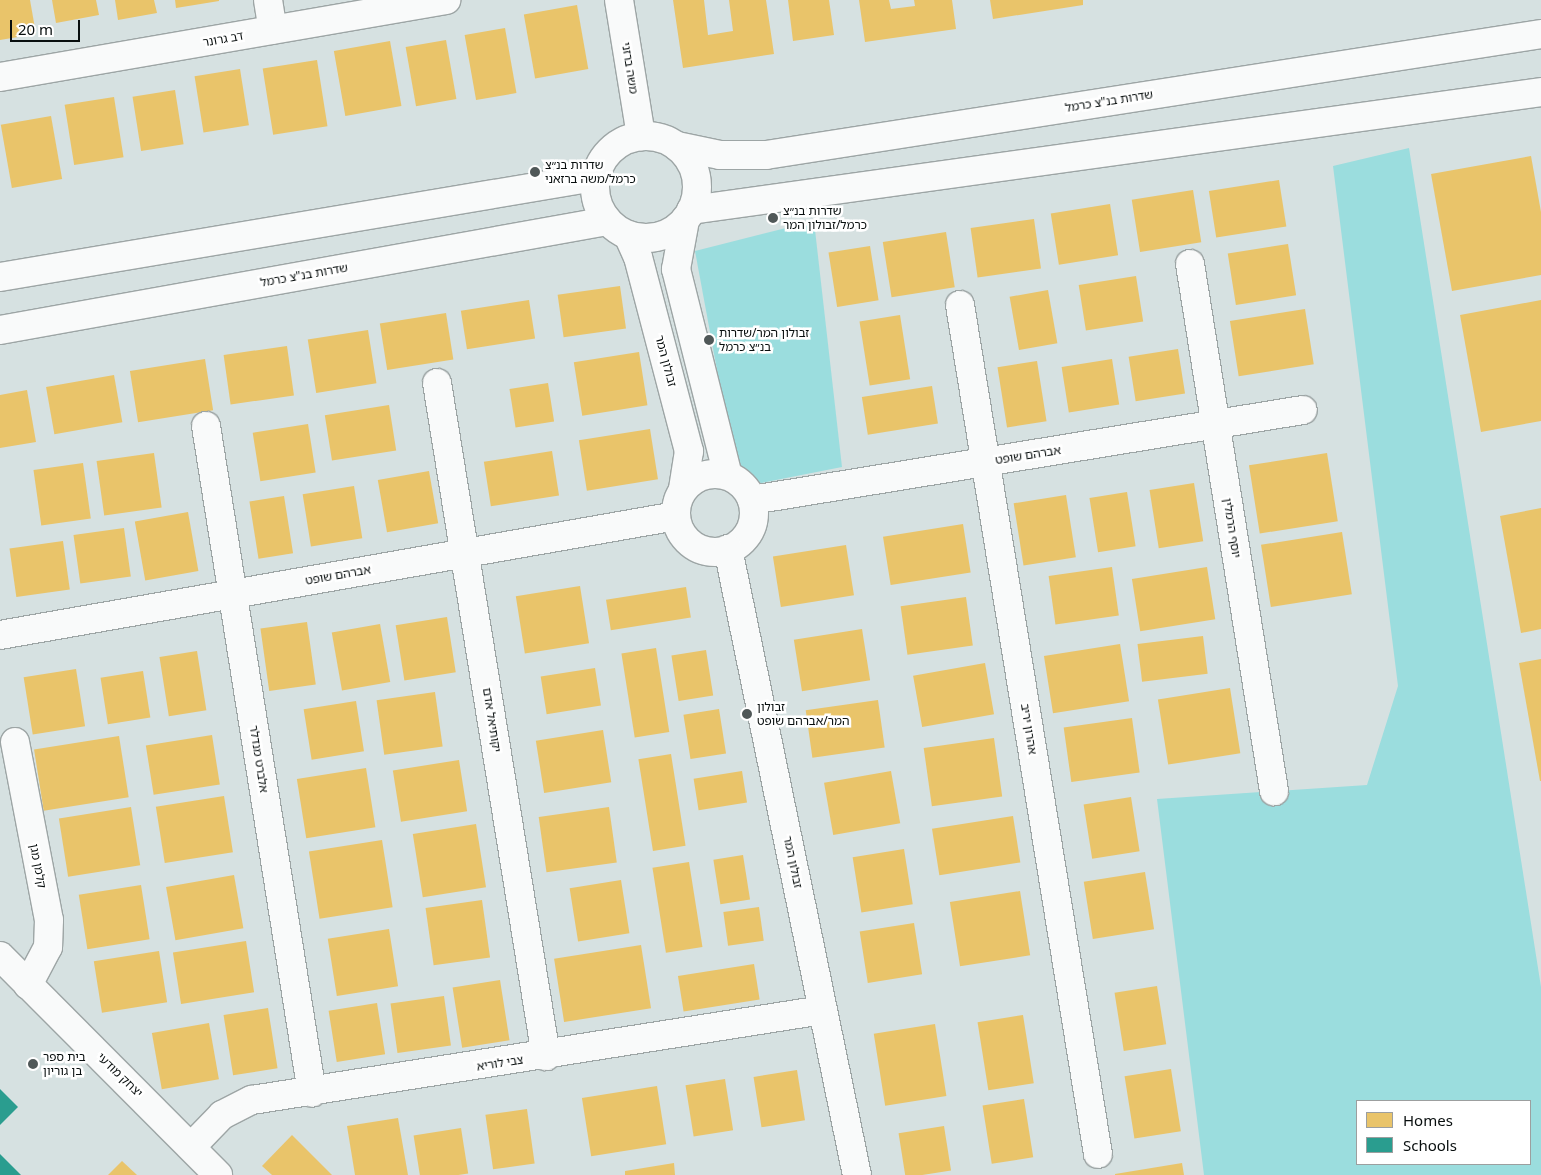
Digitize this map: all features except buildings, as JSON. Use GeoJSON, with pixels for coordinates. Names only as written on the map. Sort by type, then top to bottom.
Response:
{"type":"FeatureCollection","features":[{"type":"Feature","properties":{"kind":"street"},"geometry":{"type":"LineString","coordinates":[[268,0],[273,30]]}},
{"type":"Feature","properties":{"kind":"street","name":"דב גרונר"},"geometry":{"type":"LineString","coordinates":[[0,77],[446,0]]}},
{"type":"Feature","properties":{"kind":"street","name":"משה ברזני"},"geometry":{"type":"LineString","coordinates":[[619,0],[641,136]]}},
{"type":"Feature","properties":{"kind":"street","name":"שדרות בנ\"צ כרמל"},"geometry":{"type":"LineString","coordinates":[[677,146],[720,156],[766,155],[1541,34]]}},
{"type":"Feature","properties":{"kind":"street"},"geometry":{"type":"LineString","coordinates":[[728,476],[704,475],[683,490],[676,516],[685,538],[694,546],[705,551],[728,550],[739,544],[753,524],[752,500],[728,476],[676,269],[688,215],[696,197],[694,168],[677,146],[641,136],[611,149],[595,178],[594,193],[618,228],[658,237],[688,215],[1539,93]]}},
{"type":"Feature","properties":{"kind":"street"},"geometry":{"type":"LineString","coordinates":[[0,277],[595,178]]}},
{"type":"Feature","properties":{"kind":"street","name":"שדרות בנ\"צ כרמל"},"geometry":{"type":"LineString","coordinates":[[0,330],[618,228]]}},
{"type":"Feature","properties":{"kind":"street","name":"זבולון המר"},"geometry":{"type":"LineString","coordinates":[[618,228],[638,257],[689,451],[683,490]]}},
{"type":"Feature","properties":{"kind":"street","name":"יוסף הרמלין"},"geometry":{"type":"LineString","coordinates":[[1190,264],[1274,791]]}},
{"type":"Feature","properties":{"kind":"street","name":"אהרון יריב"},"geometry":{"type":"LineString","coordinates":[[960,305],[1098,1154]]}},
{"type":"Feature","properties":{"kind":"street","name":"יקותיאל אדם"},"geometry":{"type":"LineString","coordinates":[[438,383],[546,1056]]}},
{"type":"Feature","properties":{"kind":"street","name":"אברהם שופט"},"geometry":{"type":"LineString","coordinates":[[752,500],[1303,410]]}},
{"type":"Feature","properties":{"kind":"street","name":"אלברט מנדלר"},"geometry":{"type":"LineString","coordinates":[[206,426],[312,1093]]}},
{"type":"Feature","properties":{"kind":"street","name":"אברהם שופט"},"geometry":{"type":"LineString","coordinates":[[0,635],[676,516]]}},
{"type":"Feature","properties":{"kind":"street","name":"זבולון המר"},"geometry":{"type":"LineString","coordinates":[[728,550],[857,1175]]}},
{"type":"Feature","properties":{"kind":"street","name":"קלמן מגן"},"geometry":{"type":"LineString","coordinates":[[15,742],[49,920],[48,946],[28,985]]}},
{"type":"Feature","properties":{"kind":"street","name":"יצחק מודעי"},"geometry":{"type":"LineString","coordinates":[[0,956],[192,1146],[218,1175]]}},
{"type":"Feature","properties":{"kind":"street","name":"צבי לוריא"},"geometry":{"type":"LineString","coordinates":[[192,1146],[222,1115],[252,1100],[312,1093],[823,1010]]}},
{"type":"Feature","properties":{"kind":"shaded area"},"geometry":{"type":"Polygon","coordinates":[[[1409,148],[1541,987],[1541,1175],[1204,1175],[1157,799],[1367,785],[1398,686],[1333,166],[1409,148]]]}},
{"type":"Feature","properties":{"kind":"shaded area"},"geometry":{"type":"Polygon","coordinates":[[[814,221],[842,467],[761,483],[735,467],[695,251],[814,221]]]}},
{"type":"Feature","properties":{"kind":"place","name":"שדרות בנ״צ כרמל/משה ברזאני"},"geometry":{"type":"Point","coordinates":[535,172]}},
{"type":"Feature","properties":{"kind":"place","name":"שדרות בנ״צ כרמל/זבולון המר"},"geometry":{"type":"Point","coordinates":[773,218]}},
{"type":"Feature","properties":{"kind":"place","name":"זבולון המר/שדרות בנ״צ כרמל"},"geometry":{"type":"Point","coordinates":[709,340]}},
{"type":"Feature","properties":{"kind":"place","name":"זבולון המר/אברהם שופט"},"geometry":{"type":"Point","coordinates":[747,714]}},
{"type":"Feature","properties":{"kind":"place","name":"בית ספר בן גוריון"},"geometry":{"type":"Point","coordinates":[33,1064]}}]}
